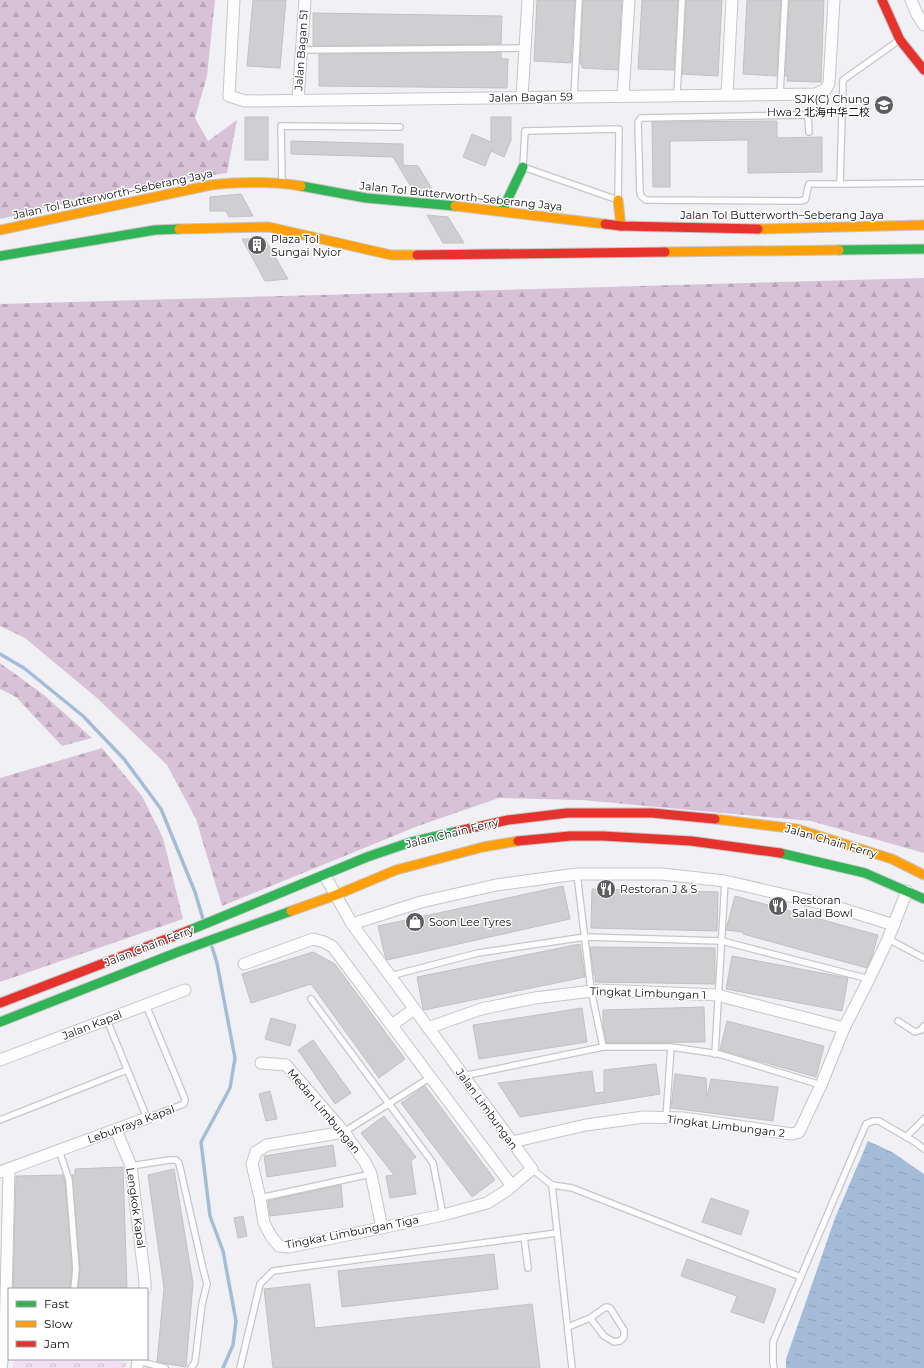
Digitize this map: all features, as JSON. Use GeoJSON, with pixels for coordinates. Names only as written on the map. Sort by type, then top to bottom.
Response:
{"type":"FeatureCollection","features":[{"type":"Feature","properties":{"kind":"main road"},"geometry":{"type":"LineString","coordinates":[[882,0],[900,40],[924,70]]}},
{"type":"Feature","properties":{"kind":"main road"},"geometry":{"type":"LineString","coordinates":[[502,211],[523,167]]}},
{"type":"Feature","properties":{"kind":"main road","name":"Jalan Tol Butterworth–Seberang Jaya"},"geometry":{"type":"LineString","coordinates":[[0,230],[211,185],[234,183],[282,183],[366,198],[502,211],[621,226],[736,229],[924,225]]}},
{"type":"Feature","properties":{"kind":"main road"},"geometry":{"type":"LineString","coordinates":[[618,200],[621,226]]}},
{"type":"Feature","properties":{"kind":"main road"},"geometry":{"type":"LineString","coordinates":[[0,256],[155,230],[269,227],[391,255],[924,249]]}},
{"type":"Feature","properties":{"kind":"main road","name":"Jalan Chain Ferry"},"geometry":{"type":"LineString","coordinates":[[0,1003],[173,937],[325,876],[367,857],[418,840],[508,820],[567,813],[652,813],[730,820],[797,829],[892,859],[924,875]]}},
{"type":"Feature","properties":{"kind":"main road","name":"Jalan Chain Ferry"},"geometry":{"type":"LineString","coordinates":[[0,1022],[178,952],[288,911],[336,895],[396,870],[483,847],[512,842],[576,836],[603,836],[691,841],[773,851],[865,873],[924,899]]}},
{"type":"Feature","properties":{"kind":"main road"},"geometry":{"type":"LineString","coordinates":[[892,859],[924,867]]}},
{"type":"Feature","properties":{"kind":"street","name":"Jalan Bagan 59"},"geometry":{"type":"LineString","coordinates":[[234,0],[229,96],[245,101],[816,94],[826,89],[829,83],[834,0]]}},
{"type":"Feature","properties":{"kind":"street","name":"Jalan Bagan 51"},"geometry":{"type":"LineString","coordinates":[[298,100],[305,0]]}},
{"type":"Feature","properties":{"kind":"street"},"geometry":{"type":"LineString","coordinates":[[522,97],[528,0]]}},
{"type":"Feature","properties":{"kind":"street"},"geometry":{"type":"LineString","coordinates":[[623,96],[629,0]]}},
{"type":"Feature","properties":{"kind":"street"},"geometry":{"type":"LineString","coordinates":[[727,95],[732,0]]}},
{"type":"Feature","properties":{"kind":"street"},"geometry":{"type":"LineString","coordinates":[[911,0],[917,14],[924,24]]}},
{"type":"Feature","properties":{"kind":"street"},"geometry":{"type":"LineString","coordinates":[[352,924],[421,902],[496,885],[577,874],[662,874],[725,880],[833,906],[894,925]]}},
{"type":"Feature","properties":{"kind":"street","name":"Jalan Limbungan"},"geometry":{"type":"LineString","coordinates":[[325,876],[352,924],[532,1169]]}},
{"type":"Feature","properties":{"kind":"street","name":"Tingkat Limbungan 2"},"geometry":{"type":"LineString","coordinates":[[512,1142],[586,1125],[644,1117],[683,1118],[792,1134],[798,1132],[844,1028],[894,925],[907,891]]}},
{"type":"Feature","properties":{"kind":"street"},"geometry":{"type":"LineString","coordinates":[[244,964],[313,940],[324,942],[333,947],[512,1186]]}},
{"type":"Feature","properties":{"kind":"street","name":"Jalan Kapal"},"geometry":{"type":"LineString","coordinates":[[0,1060],[185,990]]}},
{"type":"Feature","properties":{"kind":"street","name":"Tingkat Limbungan 1"},"geometry":{"type":"LineString","coordinates":[[428,1028],[481,1009],[535,998],[591,990],[717,995],[844,1028]]}},
{"type":"Feature","properties":{"kind":"street"},"geometry":{"type":"LineString","coordinates":[[392,1026],[414,1010]]}},
{"type":"Feature","properties":{"kind":"street","name":"Medan Limbungan"},"geometry":{"type":"LineString","coordinates":[[261,1063],[286,1065],[344,1132],[365,1162],[371,1174],[382,1228]]}},
{"type":"Feature","properties":{"kind":"street","name":"Lebuhraya Kapal"},"geometry":{"type":"LineString","coordinates":[[5,1170],[147,1118]]}},
{"type":"Feature","properties":{"kind":"street","name":"Lengkok Kapal"},"geometry":{"type":"LineString","coordinates":[[116,1130],[131,1166],[145,1288]]}},
{"type":"Feature","properties":{"kind":"street","name":"Tingkat Limbungan Tiga"},"geometry":{"type":"LineString","coordinates":[[344,1132],[267,1145],[256,1152],[252,1164],[264,1223],[271,1236],[279,1246],[289,1247],[382,1228],[443,1215],[487,1203],[512,1186],[532,1169]]}},
{"type":"Feature","properties":{"kind":"street"},"geometry":{"type":"LineString","coordinates":[[1,1368],[7,1342],[5,1170]]}},
{"type":"Feature","properties":{"kind":"lane"},"geometry":{"type":"LineString","coordinates":[[574,96],[579,0]]}},
{"type":"Feature","properties":{"kind":"lane"},"geometry":{"type":"LineString","coordinates":[[677,95],[682,0]]}},
{"type":"Feature","properties":{"kind":"lane"},"geometry":{"type":"LineString","coordinates":[[780,94],[785,0]]}},
{"type":"Feature","properties":{"kind":"lane"},"geometry":{"type":"LineString","coordinates":[[840,184],[844,80],[900,40]]}},
{"type":"Feature","properties":{"kind":"lane"},"geometry":{"type":"LineString","coordinates":[[301,50],[525,48]]}},
{"type":"Feature","properties":{"kind":"lane"},"geometry":{"type":"LineString","coordinates":[[809,132],[808,118],[805,115],[641,118],[638,122],[641,196],[646,200],[800,201],[805,200],[807,197],[807,189],[809,184],[924,183]]}},
{"type":"Feature","properties":{"kind":"lane"},"geometry":{"type":"LineString","coordinates":[[282,183],[281,126],[400,127]]}},
{"type":"Feature","properties":{"kind":"lane"},"geometry":{"type":"LineString","coordinates":[[619,129],[618,200],[523,167],[525,131],[619,129]]}},
{"type":"Feature","properties":{"kind":"lane"},"geometry":{"type":"LineString","coordinates":[[577,874],[591,990],[603,1047]]}},
{"type":"Feature","properties":{"kind":"lane"},"geometry":{"type":"LineString","coordinates":[[715,1054],[717,995],[722,941],[725,880]]}},
{"type":"Feature","properties":{"kind":"lane"},"geometry":{"type":"LineString","coordinates":[[390,976],[478,953],[585,937],[722,941],[869,979]]}},
{"type":"Feature","properties":{"kind":"lane"},"geometry":{"type":"LineString","coordinates":[[888,938],[924,958]]}},
{"type":"Feature","properties":{"kind":"lane"},"geometry":{"type":"LineString","coordinates":[[311,999],[432,1163],[443,1215]]}},
{"type":"Feature","properties":{"kind":"lane","name":"Lebuhraya Kapal"},"geometry":{"type":"LineString","coordinates":[[146,1005],[185,1099],[184,1104],[147,1118]]}},
{"type":"Feature","properties":{"kind":"lane"},"geometry":{"type":"LineString","coordinates":[[107,1020],[147,1118]]}},
{"type":"Feature","properties":{"kind":"lane"},"geometry":{"type":"LineString","coordinates":[[898,1021],[915,1032],[921,1030],[924,1026]]}},
{"type":"Feature","properties":{"kind":"lane"},"geometry":{"type":"LineString","coordinates":[[463,1076],[603,1047],[671,1047],[715,1054],[820,1085]]}},
{"type":"Feature","properties":{"kind":"lane"},"geometry":{"type":"LineString","coordinates":[[666,1118],[671,1047]]}},
{"type":"Feature","properties":{"kind":"lane"},"geometry":{"type":"LineString","coordinates":[[0,1120],[127,1070]]}},
{"type":"Feature","properties":{"kind":"lane"},"geometry":{"type":"LineString","coordinates":[[344,1132],[431,1077]]}},
{"type":"Feature","properties":{"kind":"lane"},"geometry":{"type":"LineString","coordinates":[[915,1142],[906,1137],[924,1119]]}},
{"type":"Feature","properties":{"kind":"lane"},"geometry":{"type":"LineString","coordinates":[[774,1368],[773,1342],[866,1124],[872,1121],[879,1121],[915,1142],[924,1150]]}},
{"type":"Feature","properties":{"kind":"lane"},"geometry":{"type":"LineString","coordinates":[[59,1150],[69,1180],[76,1269],[74,1288]]}},
{"type":"Feature","properties":{"kind":"lane"},"geometry":{"type":"LineString","coordinates":[[131,1166],[169,1160],[176,1160],[179,1163],[207,1284],[202,1304],[195,1362],[191,1368]]}},
{"type":"Feature","properties":{"kind":"lane","name":"Jalan Limbungan"},"geometry":{"type":"LineString","coordinates":[[532,1169],[552,1185]]}},
{"type":"Feature","properties":{"kind":"lane"},"geometry":{"type":"LineString","coordinates":[[260,1198],[371,1174]]}},
{"type":"Feature","properties":{"kind":"lane"},"geometry":{"type":"LineString","coordinates":[[572,1368],[552,1185],[572,1188],[801,1277]]}},
{"type":"Feature","properties":{"kind":"lane"},"geometry":{"type":"LineString","coordinates":[[240,1368],[260,1284],[274,1270],[557,1233]]}},
{"type":"Feature","properties":{"kind":"lane"},"geometry":{"type":"LineString","coordinates":[[524,1237],[528,1268]]}},
{"type":"Feature","properties":{"kind":"lane"},"geometry":{"type":"LineString","coordinates":[[568,1327],[590,1318],[604,1308],[610,1308],[624,1330],[624,1337],[620,1341],[614,1342],[604,1336],[590,1318]]}},
{"type":"Feature","properties":{"kind":"lane"},"geometry":{"type":"LineString","coordinates":[[138,1363],[165,1368]]}},
{"type":"Feature","properties":{"kind":"green space"},"geometry":{"type":"Polygon","coordinates":[[[0,0],[215,0],[207,76],[195,118],[208,141],[237,120],[227,173],[123,189],[0,219],[0,0]]]}},
{"type":"Feature","properties":{"kind":"green space"},"geometry":{"type":"Polygon","coordinates":[[[924,278],[924,853],[811,821],[582,800],[499,798],[418,826],[222,906],[196,819],[167,765],[97,698],[25,638],[0,626],[0,304],[924,278]]]}},
{"type":"Feature","properties":{"kind":"green space"},"geometry":{"type":"Polygon","coordinates":[[[0,663],[44,695],[92,738],[62,746],[16,697],[0,689],[0,663]]]}},
{"type":"Feature","properties":{"kind":"green space"},"geometry":{"type":"Polygon","coordinates":[[[102,748],[142,796],[163,838],[183,919],[0,982],[0,778],[102,748]]]}},
{"type":"Feature","properties":{"kind":"green space"},"geometry":{"type":"Polygon","coordinates":[[[14,1360],[110,1360],[127,1362],[125,1368],[13,1368],[14,1360]]]}},
{"type":"Feature","properties":{"kind":"water"},"geometry":{"type":"Polygon","coordinates":[[[868,1141],[892,1152],[924,1174],[924,1368],[786,1368],[786,1359],[835,1218],[868,1141]]]}},
{"type":"Feature","properties":{"kind":"building"},"geometry":{"type":"Polygon","coordinates":[[[253,0],[286,0],[280,68],[247,66],[253,0]]]}},
{"type":"Feature","properties":{"kind":"building"},"geometry":{"type":"Polygon","coordinates":[[[537,0],[575,0],[571,63],[534,61],[537,0]]]}},
{"type":"Feature","properties":{"kind":"building"},"geometry":{"type":"Polygon","coordinates":[[[583,0],[622,0],[618,70],[582,68],[582,64],[580,64],[583,0]]]}},
{"type":"Feature","properties":{"kind":"building"},"geometry":{"type":"Polygon","coordinates":[[[642,0],[678,0],[674,70],[638,69],[642,0]]]}},
{"type":"Feature","properties":{"kind":"building"},"geometry":{"type":"Polygon","coordinates":[[[686,0],[722,0],[718,76],[682,74],[686,0]]]}},
{"type":"Feature","properties":{"kind":"building"},"geometry":{"type":"Polygon","coordinates":[[[747,0],[781,0],[777,76],[743,74],[747,0]]]}},
{"type":"Feature","properties":{"kind":"building"},"geometry":{"type":"Polygon","coordinates":[[[789,0],[824,0],[821,82],[787,81],[788,76],[785,76],[789,0]]]}},
{"type":"Feature","properties":{"kind":"building"},"geometry":{"type":"Polygon","coordinates":[[[313,13],[502,16],[501,44],[313,46],[313,13]]]}},
{"type":"Feature","properties":{"kind":"building"},"geometry":{"type":"Polygon","coordinates":[[[501,52],[501,59],[508,59],[507,88],[319,86],[319,54],[501,52]]]}},
{"type":"Feature","properties":{"kind":"building"},"geometry":{"type":"Polygon","coordinates":[[[245,117],[268,117],[268,160],[245,160],[245,117]]]}},
{"type":"Feature","properties":{"kind":"building"},"geometry":{"type":"Polygon","coordinates":[[[491,117],[511,117],[511,140],[504,157],[491,151],[485,166],[463,157],[472,134],[491,142],[491,117]]]}},
{"type":"Feature","properties":{"kind":"building"},"geometry":{"type":"Polygon","coordinates":[[[777,121],[777,138],[822,137],[822,172],[748,173],[748,140],[670,141],[670,187],[653,187],[652,122],[777,121]]]}},
{"type":"Feature","properties":{"kind":"building"},"geometry":{"type":"Polygon","coordinates":[[[291,141],[403,144],[403,165],[418,166],[434,192],[413,190],[393,157],[291,154],[291,141]]]}},
{"type":"Feature","properties":{"kind":"building"},"geometry":{"type":"Polygon","coordinates":[[[241,194],[253,216],[229,217],[226,211],[210,211],[210,197],[241,194]]]}},
{"type":"Feature","properties":{"kind":"building"},"geometry":{"type":"Polygon","coordinates":[[[427,215],[448,217],[464,243],[443,243],[427,215]]]}},
{"type":"Feature","properties":{"kind":"building"},"geometry":{"type":"Polygon","coordinates":[[[242,239],[265,239],[288,279],[265,281],[242,239]]]}},
{"type":"Feature","properties":{"kind":"building"},"geometry":{"type":"Polygon","coordinates":[[[563,886],[570,919],[387,960],[385,956],[378,926],[563,886]]]}},
{"type":"Feature","properties":{"kind":"building"},"geometry":{"type":"Polygon","coordinates":[[[592,889],[718,892],[717,931],[591,928],[592,889]]]}},
{"type":"Feature","properties":{"kind":"building"},"geometry":{"type":"Polygon","coordinates":[[[735,896],[878,935],[867,968],[743,934],[743,932],[726,930],[735,896]]]}},
{"type":"Feature","properties":{"kind":"building"},"geometry":{"type":"Polygon","coordinates":[[[580,944],[585,977],[423,1009],[417,977],[580,944]]]}},
{"type":"Feature","properties":{"kind":"building"},"geometry":{"type":"Polygon","coordinates":[[[590,947],[715,948],[715,984],[595,982],[590,947]]]}},
{"type":"Feature","properties":{"kind":"building"},"geometry":{"type":"Polygon","coordinates":[[[313,952],[335,964],[405,1059],[379,1078],[311,984],[251,1003],[242,974],[313,952]]]}},
{"type":"Feature","properties":{"kind":"building"},"geometry":{"type":"Polygon","coordinates":[[[732,956],[848,978],[842,1011],[726,989],[732,956]]]}},
{"type":"Feature","properties":{"kind":"building"},"geometry":{"type":"Polygon","coordinates":[[[704,1007],[705,1042],[606,1043],[603,1026],[603,1010],[704,1007]]]}},
{"type":"Feature","properties":{"kind":"building"},"geometry":{"type":"Polygon","coordinates":[[[582,1008],[587,1042],[479,1059],[473,1025],[582,1008]]]}},
{"type":"Feature","properties":{"kind":"building"},"geometry":{"type":"Polygon","coordinates":[[[271,1018],[296,1025],[290,1046],[265,1039],[271,1018]]]}},
{"type":"Feature","properties":{"kind":"building"},"geometry":{"type":"Polygon","coordinates":[[[727,1021],[824,1046],[816,1077],[720,1050],[727,1021]]]}},
{"type":"Feature","properties":{"kind":"building"},"geometry":{"type":"Polygon","coordinates":[[[313,1040],[351,1093],[335,1104],[298,1050],[313,1040]]]}},
{"type":"Feature","properties":{"kind":"building"},"geometry":{"type":"Polygon","coordinates":[[[656,1064],[660,1094],[520,1117],[498,1083],[592,1071],[595,1093],[604,1092],[604,1070],[656,1064]]]}},
{"type":"Feature","properties":{"kind":"building"},"geometry":{"type":"Polygon","coordinates":[[[675,1074],[706,1078],[707,1097],[711,1079],[778,1087],[773,1121],[671,1108],[675,1074]]]}},
{"type":"Feature","properties":{"kind":"building"},"geometry":{"type":"Polygon","coordinates":[[[425,1086],[495,1180],[472,1197],[401,1103],[425,1086]]]}},
{"type":"Feature","properties":{"kind":"building"},"geometry":{"type":"Polygon","coordinates":[[[270,1091],[277,1119],[266,1121],[259,1094],[270,1091]]]}},
{"type":"Feature","properties":{"kind":"building"},"geometry":{"type":"Polygon","coordinates":[[[384,1116],[416,1157],[411,1161],[416,1194],[390,1198],[386,1176],[394,1175],[361,1133],[384,1116]]]}},
{"type":"Feature","properties":{"kind":"building"},"geometry":{"type":"Polygon","coordinates":[[[333,1145],[336,1166],[267,1177],[264,1156],[333,1145]]]}},
{"type":"Feature","properties":{"kind":"building"},"geometry":{"type":"Polygon","coordinates":[[[123,1167],[127,1288],[78,1288],[80,1269],[72,1175],[75,1175],[75,1169],[123,1167]]]}},
{"type":"Feature","properties":{"kind":"building"},"geometry":{"type":"Polygon","coordinates":[[[174,1169],[193,1283],[186,1367],[157,1362],[164,1288],[148,1175],[174,1169]]]}},
{"type":"Feature","properties":{"kind":"building"},"geometry":{"type":"Polygon","coordinates":[[[63,1175],[65,1181],[72,1269],[70,1288],[13,1288],[16,1176],[63,1175]]]}},
{"type":"Feature","properties":{"kind":"building"},"geometry":{"type":"Polygon","coordinates":[[[341,1185],[343,1207],[270,1216],[268,1201],[341,1185]]]}},
{"type":"Feature","properties":{"kind":"building"},"geometry":{"type":"Polygon","coordinates":[[[711,1198],[749,1211],[741,1235],[702,1222],[711,1198]]]}},
{"type":"Feature","properties":{"kind":"building"},"geometry":{"type":"Polygon","coordinates":[[[243,1216],[247,1236],[238,1238],[234,1218],[243,1216]]]}},
{"type":"Feature","properties":{"kind":"building"},"geometry":{"type":"Polygon","coordinates":[[[494,1254],[498,1289],[342,1307],[338,1271],[494,1254]]]}},
{"type":"Feature","properties":{"kind":"building"},"geometry":{"type":"Polygon","coordinates":[[[687,1259],[776,1289],[764,1323],[731,1312],[737,1296],[681,1276],[687,1259]]]}},
{"type":"Feature","properties":{"kind":"building"},"geometry":{"type":"Polygon","coordinates":[[[310,1284],[315,1328],[532,1304],[540,1368],[273,1368],[264,1289],[310,1284]]]}},
{"type":"Feature","properties":{"kind":"waterway"},"geometry":{"type":"LineString","coordinates":[[0,654],[24,668],[83,716],[124,759],[161,809],[195,892],[203,919]]}},
{"type":"Feature","properties":{"kind":"waterway"},"geometry":{"type":"LineString","coordinates":[[212,947],[217,963],[235,1058],[230,1088],[201,1142],[210,1216],[223,1251],[236,1321],[233,1345],[223,1368]]}},
{"type":"Feature","properties":{"kind":"traffic: fast"},"geometry":{"type":"LineString","coordinates":[[502,211],[523,167]]}},
{"type":"Feature","properties":{"kind":"traffic: fast"},"geometry":{"type":"LineString","coordinates":[[301,186],[366,198],[455,206]]}},
{"type":"Feature","properties":{"kind":"traffic: fast"},"geometry":{"type":"LineString","coordinates":[[0,256],[155,230],[179,229]]}},
{"type":"Feature","properties":{"kind":"traffic: fast"},"geometry":{"type":"LineString","coordinates":[[839,250],[924,249]]}},
{"type":"Feature","properties":{"kind":"traffic: fast"},"geometry":{"type":"LineString","coordinates":[[190,930],[367,857],[411,842],[458,831]]}},
{"type":"Feature","properties":{"kind":"traffic: fast"},"geometry":{"type":"LineString","coordinates":[[780,853],[865,873],[924,899]]}},
{"type":"Feature","properties":{"kind":"traffic: fast"},"geometry":{"type":"LineString","coordinates":[[0,1022],[178,952],[291,911]]}},
{"type":"Feature","properties":{"kind":"traffic: slow"},"geometry":{"type":"LineString","coordinates":[[0,230],[211,185],[256,182],[301,186]]}},
{"type":"Feature","properties":{"kind":"traffic: slow"},"geometry":{"type":"LineString","coordinates":[[618,200],[621,226]]}},
{"type":"Feature","properties":{"kind":"traffic: slow"},"geometry":{"type":"LineString","coordinates":[[455,206],[605,224]]}},
{"type":"Feature","properties":{"kind":"traffic: slow"},"geometry":{"type":"LineString","coordinates":[[758,229],[924,225]]}},
{"type":"Feature","properties":{"kind":"traffic: slow"},"geometry":{"type":"LineString","coordinates":[[179,229],[269,227],[391,255],[417,255]]}},
{"type":"Feature","properties":{"kind":"traffic: slow"},"geometry":{"type":"LineString","coordinates":[[665,252],[839,250]]}},
{"type":"Feature","properties":{"kind":"traffic: slow"},"geometry":{"type":"LineString","coordinates":[[715,819],[797,829],[892,859],[924,875]]}},
{"type":"Feature","properties":{"kind":"traffic: slow"},"geometry":{"type":"LineString","coordinates":[[291,911],[336,895],[396,870],[483,847],[518,841]]}},
{"type":"Feature","properties":{"kind":"traffic: jam"},"geometry":{"type":"LineString","coordinates":[[882,0],[900,40],[924,70]]}},
{"type":"Feature","properties":{"kind":"traffic: jam"},"geometry":{"type":"LineString","coordinates":[[605,224],[621,226],[758,229]]}},
{"type":"Feature","properties":{"kind":"traffic: jam"},"geometry":{"type":"LineString","coordinates":[[417,255],[665,252]]}},
{"type":"Feature","properties":{"kind":"traffic: jam"},"geometry":{"type":"LineString","coordinates":[[458,831],[508,820],[567,813],[652,813],[715,819]]}},
{"type":"Feature","properties":{"kind":"traffic: jam"},"geometry":{"type":"LineString","coordinates":[[518,841],[570,836],[603,836],[691,841],[780,853]]}},
{"type":"Feature","properties":{"kind":"traffic: jam"},"geometry":{"type":"LineString","coordinates":[[0,1003],[190,930]]}},
{"type":"Feature","properties":{"kind":"place","name":"SJK(C) Chung Hwa 2 北海中华二校"},"geometry":{"type":"Point","coordinates":[884,105]}},
{"type":"Feature","properties":{"kind":"place","name":"Plaza Tol Sungai Nyior"},"geometry":{"type":"Point","coordinates":[257,245]}},
{"type":"Feature","properties":{"kind":"place","name":"Restoran J & S"},"geometry":{"type":"Point","coordinates":[606,889]}},
{"type":"Feature","properties":{"kind":"place","name":"Restoran Salad Bowl"},"geometry":{"type":"Point","coordinates":[778,906]}},
{"type":"Feature","properties":{"kind":"place","name":"Soon Lee Tyres"},"geometry":{"type":"Point","coordinates":[415,922]}}]}
